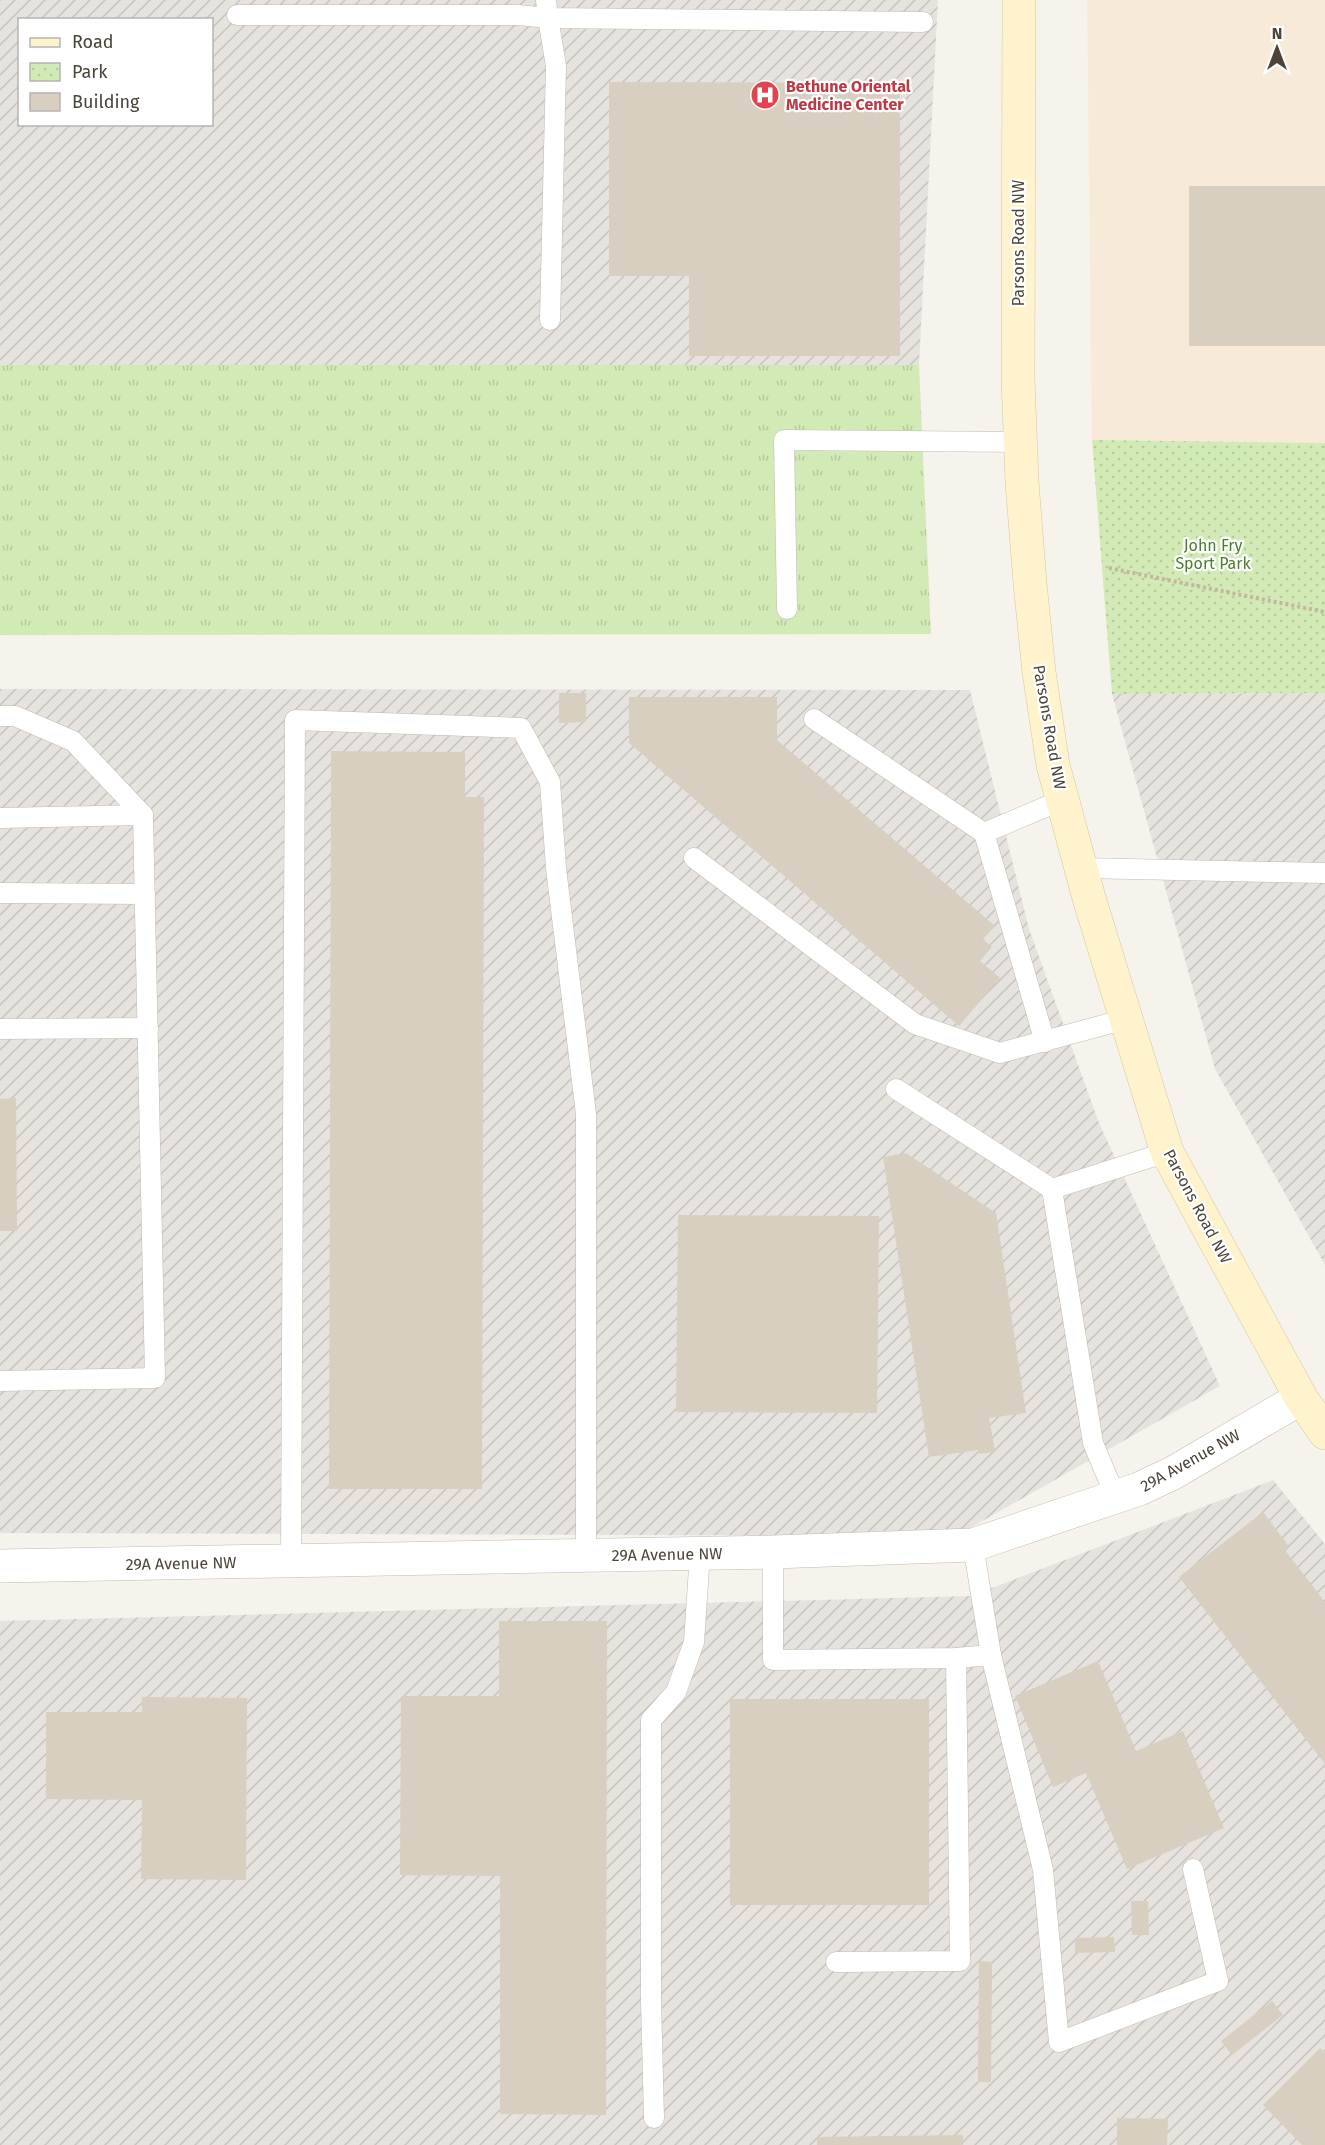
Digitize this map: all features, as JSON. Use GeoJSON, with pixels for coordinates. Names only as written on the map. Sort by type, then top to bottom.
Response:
{"type":"FeatureCollection","features":[{"type":"Feature","properties":{"kind":"main road","name":"Parsons Road NW"},"geometry":{"type":"LineString","coordinates":[[1019,0],[1018,380],[1020,442],[1030,583],[1053,765],[1081,868],[1167,1152],[1301,1398],[1325,1433]]}},
{"type":"Feature","properties":{"kind":"street","name":"29A Avenue NW"},"geometry":{"type":"LineString","coordinates":[[0,1566],[773,1552],[973,1545],[1116,1498],[1173,1473],[1301,1398]]}},
{"type":"Feature","properties":{"kind":"lane"},"geometry":{"type":"LineString","coordinates":[[547,9],[556,66],[549,320]]}},
{"type":"Feature","properties":{"kind":"lane"},"geometry":{"type":"LineString","coordinates":[[237,15],[518,15],[547,9],[923,22]]}},
{"type":"Feature","properties":{"kind":"lane"},"geometry":{"type":"LineString","coordinates":[[787,609],[784,440],[1020,442]]}},
{"type":"Feature","properties":{"kind":"lane"},"geometry":{"type":"LineString","coordinates":[[0,716],[15,716],[73,741],[143,816],[155,1378],[0,1381]]}},
{"type":"Feature","properties":{"kind":"lane"},"geometry":{"type":"LineString","coordinates":[[814,719],[984,833],[1045,1041]]}},
{"type":"Feature","properties":{"kind":"lane"},"geometry":{"type":"LineString","coordinates":[[291,1561],[295,720],[521,728],[550,782],[556,868],[586,1114],[586,1555]]}},
{"type":"Feature","properties":{"kind":"lane"},"geometry":{"type":"LineString","coordinates":[[984,833],[1062,800]]}},
{"type":"Feature","properties":{"kind":"lane"},"geometry":{"type":"LineString","coordinates":[[0,818],[143,816]]}},
{"type":"Feature","properties":{"kind":"lane"},"geometry":{"type":"LineString","coordinates":[[694,858],[915,1024],[1000,1053],[1126,1019]]}},
{"type":"Feature","properties":{"kind":"lane"},"geometry":{"type":"LineString","coordinates":[[1081,868],[1325,873]]}},
{"type":"Feature","properties":{"kind":"lane"},"geometry":{"type":"LineString","coordinates":[[0,893],[145,894]]}},
{"type":"Feature","properties":{"kind":"lane"},"geometry":{"type":"LineString","coordinates":[[0,1029],[148,1028]]}},
{"type":"Feature","properties":{"kind":"lane"},"geometry":{"type":"LineString","coordinates":[[896,1089],[1052,1189],[1093,1443],[1116,1498]]}},
{"type":"Feature","properties":{"kind":"lane"},"geometry":{"type":"LineString","coordinates":[[1052,1189],[1167,1152]]}},
{"type":"Feature","properties":{"kind":"lane"},"geometry":{"type":"LineString","coordinates":[[973,1545],[991,1655],[1043,1870],[1059,2042],[1218,1981],[1194,1869]]}},
{"type":"Feature","properties":{"kind":"lane"},"geometry":{"type":"LineString","coordinates":[[773,1552],[772,1660],[956,1658],[991,1655]]}},
{"type":"Feature","properties":{"kind":"lane"},"geometry":{"type":"LineString","coordinates":[[654,2118],[651,2000],[651,1720],[676,1692],[694,1642],[700,1553]]}},
{"type":"Feature","properties":{"kind":"lane"},"geometry":{"type":"LineString","coordinates":[[836,1962],[960,1961],[956,1658]]}},
{"type":"Feature","properties":{"kind":"path"},"geometry":{"type":"LineString","coordinates":[[1109,568],[1325,612]]}},
{"type":"Feature","properties":{"kind":"shaded area"},"geometry":{"type":"Polygon","coordinates":[[[0,0],[938,0],[919,365],[0,365],[0,0]]]}},
{"type":"Feature","properties":{"kind":"shaded area"},"geometry":{"type":"Polygon","coordinates":[[[1087,0],[1325,0],[1325,443],[1092,440],[1087,0]]]}},
{"type":"Feature","properties":{"kind":"shaded area"},"geometry":{"type":"Polygon","coordinates":[[[0,689],[970,690],[1029,929],[1099,1123],[1220,1386],[956,1536],[0,1533],[0,689]]]}},
{"type":"Feature","properties":{"kind":"shaded area"},"geometry":{"type":"Polygon","coordinates":[[[1325,693],[1325,1265],[1215,1069],[1112,694],[1325,693]]]}},
{"type":"Feature","properties":{"kind":"shaded area"},"geometry":{"type":"Polygon","coordinates":[[[1273,1480],[1325,1544],[1325,2145],[0,2145],[0,1621],[971,1596],[1273,1480]]]}},
{"type":"Feature","properties":{"kind":"green space"},"geometry":{"type":"Polygon","coordinates":[[[0,365],[919,365],[931,634],[0,635],[0,365]]]}},
{"type":"Feature","properties":{"kind":"green space","name":"John Fry Sport Park"},"geometry":{"type":"Polygon","coordinates":[[[1092,440],[1325,443],[1325,693],[1112,694],[1092,440]]]}},
{"type":"Feature","properties":{"kind":"building"},"geometry":{"type":"Polygon","coordinates":[[[609,82],[900,83],[900,356],[689,356],[689,276],[609,276],[609,82]]]}},
{"type":"Feature","properties":{"kind":"building"},"geometry":{"type":"Polygon","coordinates":[[[1189,186],[1325,186],[1325,346],[1189,346],[1189,186]]]}},
{"type":"Feature","properties":{"kind":"building"},"geometry":{"type":"Polygon","coordinates":[[[559,693],[586,693],[586,722],[559,723],[559,693]]]}},
{"type":"Feature","properties":{"kind":"building"},"geometry":{"type":"Polygon","coordinates":[[[629,697],[777,697],[777,740],[995,926],[983,939],[992,947],[980,961],[1000,978],[959,1026],[629,743],[629,697]]]}},
{"type":"Feature","properties":{"kind":"building"},"geometry":{"type":"Polygon","coordinates":[[[331,751],[465,752],[465,797],[484,797],[482,1489],[329,1489],[331,751]]]}},
{"type":"Feature","properties":{"kind":"building"},"geometry":{"type":"Polygon","coordinates":[[[16,1098],[17,1231],[0,1231],[0,1099],[16,1098]]]}},
{"type":"Feature","properties":{"kind":"building"},"geometry":{"type":"Polygon","coordinates":[[[906,1153],[996,1213],[1026,1413],[989,1418],[995,1452],[979,1454],[978,1450],[929,1457],[883,1157],[906,1153]]]}},
{"type":"Feature","properties":{"kind":"building"},"geometry":{"type":"Polygon","coordinates":[[[678,1215],[879,1216],[877,1413],[676,1412],[678,1215]]]}},
{"type":"Feature","properties":{"kind":"building"},"geometry":{"type":"Polygon","coordinates":[[[1263,1512],[1288,1545],[1284,1549],[1325,1602],[1325,1764],[1179,1577],[1263,1512]]]}},
{"type":"Feature","properties":{"kind":"building"},"geometry":{"type":"Polygon","coordinates":[[[499,1621],[607,1621],[606,2115],[500,2114],[500,1876],[400,1875],[401,1696],[499,1696],[499,1621]]]}},
{"type":"Feature","properties":{"kind":"building"},"geometry":{"type":"Polygon","coordinates":[[[1098,1661],[1136,1751],[1183,1731],[1224,1828],[1127,1869],[1086,1773],[1053,1787],[1015,1696],[1098,1661]]]}},
{"type":"Feature","properties":{"kind":"building"},"geometry":{"type":"Polygon","coordinates":[[[142,1697],[247,1698],[246,1880],[141,1879],[142,1800],[46,1799],[46,1712],[142,1712],[142,1697]]]}},
{"type":"Feature","properties":{"kind":"building"},"geometry":{"type":"Polygon","coordinates":[[[730,1699],[929,1699],[929,1905],[730,1905],[730,1699]]]}},
{"type":"Feature","properties":{"kind":"building"},"geometry":{"type":"Polygon","coordinates":[[[1131,1901],[1148,1901],[1149,1935],[1132,1935],[1131,1901]]]}},
{"type":"Feature","properties":{"kind":"building"},"geometry":{"type":"Polygon","coordinates":[[[1114,1937],[1115,1952],[1075,1953],[1075,1938],[1114,1937]]]}},
{"type":"Feature","properties":{"kind":"building"},"geometry":{"type":"Polygon","coordinates":[[[979,1961],[992,1962],[991,2082],[978,2082],[979,1961]]]}},
{"type":"Feature","properties":{"kind":"building"},"geometry":{"type":"Polygon","coordinates":[[[1272,2001],[1283,2015],[1232,2055],[1221,2041],[1272,2001]]]}},
{"type":"Feature","properties":{"kind":"building"},"geometry":{"type":"Polygon","coordinates":[[[1320,2048],[1325,2052],[1325,2145],[1302,2145],[1263,2105],[1320,2048]]]}},
{"type":"Feature","properties":{"kind":"building"},"geometry":{"type":"Polygon","coordinates":[[[1117,2118],[1168,2119],[1167,2145],[1117,2145],[1117,2118]]]}},
{"type":"Feature","properties":{"kind":"building"},"geometry":{"type":"Polygon","coordinates":[[[963,2135],[963,2145],[817,2145],[817,2137],[963,2135]]]}},
{"type":"Feature","properties":{"kind":"place","name":"Bethune Oriental Medicine Center"},"geometry":{"type":"Point","coordinates":[765,95]}}]}
